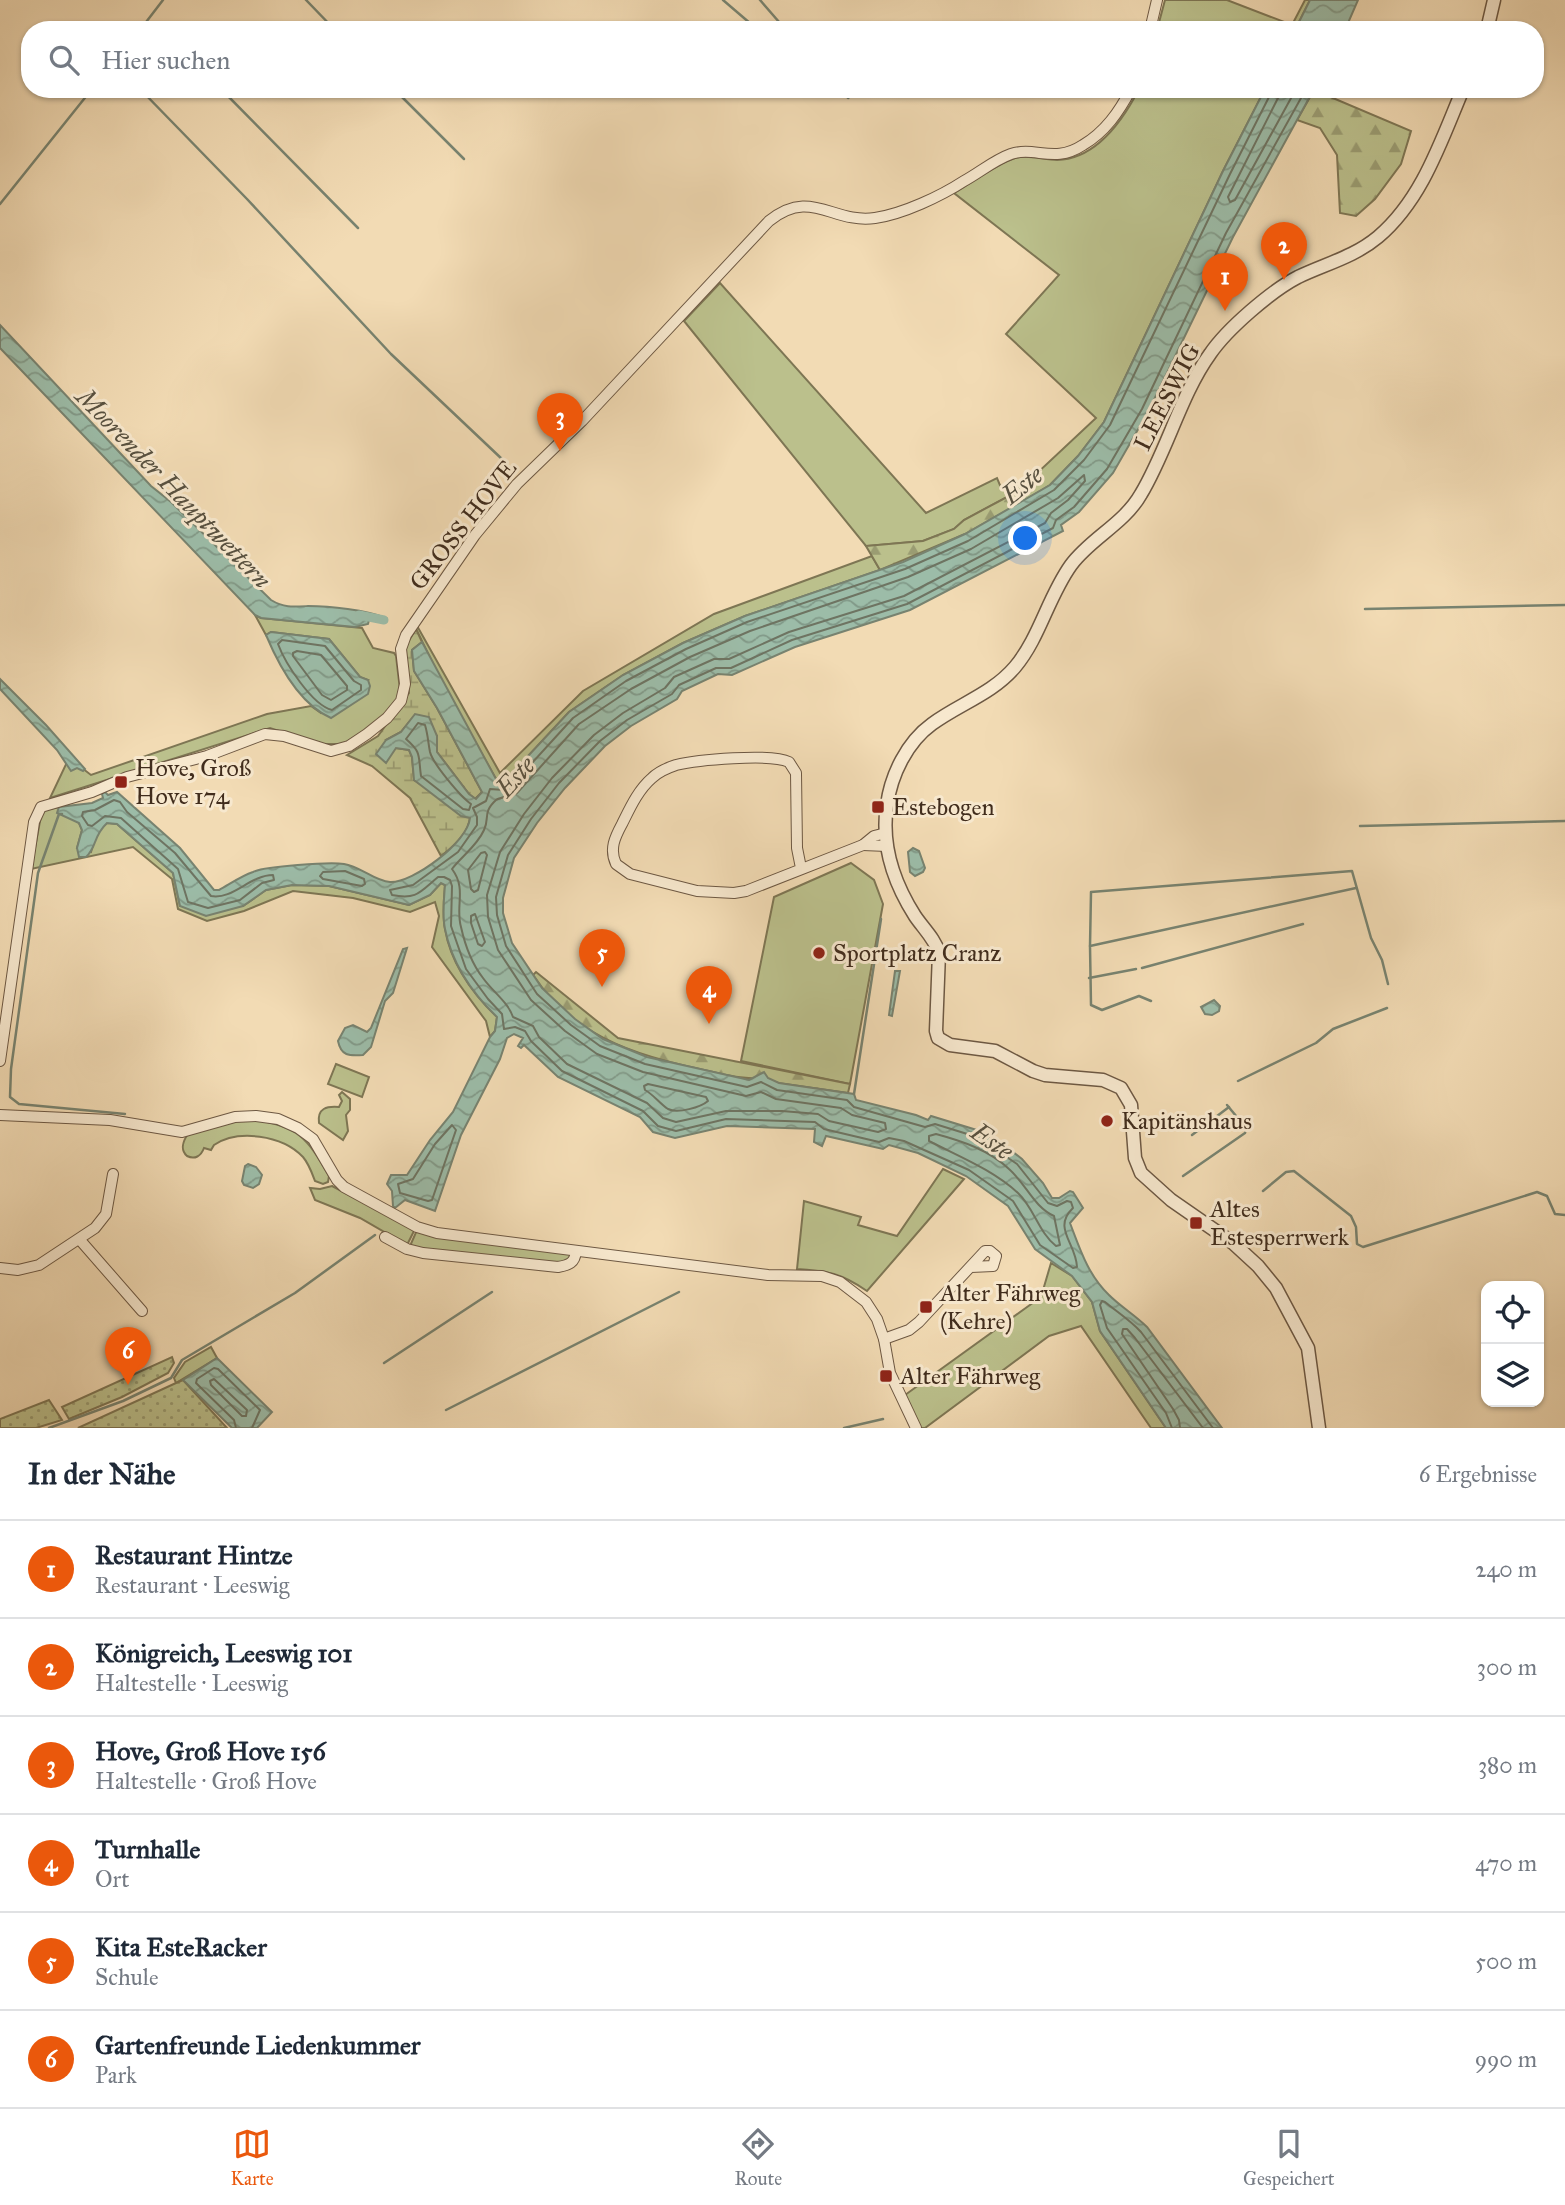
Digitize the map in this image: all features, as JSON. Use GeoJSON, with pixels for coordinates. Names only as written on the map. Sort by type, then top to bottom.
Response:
{"type":"FeatureCollection","features":[{"type":"Feature","properties":{"kind":"street"},"geometry":{"type":"LineString","coordinates":[[1152,21],[1157,0]]}},
{"type":"Feature","properties":{"kind":"street"},"geometry":{"type":"LineString","coordinates":[[1489,21],[1494,0]]}},
{"type":"Feature","properties":{"kind":"street","name":"GROSS HOVE"},"geometry":{"type":"LineString","coordinates":[[0,1061],[34,822],[41,807],[127,777],[206,756],[265,734],[284,736],[327,751],[340,750],[355,743],[399,705],[404,689],[401,654],[406,635],[475,535],[504,499],[582,421],[769,221],[786,210],[806,206],[856,218],[880,217],[947,191],[1010,155],[1024,153],[1055,156],[1070,152],[1101,133],[1115,117],[1126,98]]}},
{"type":"Feature","properties":{"kind":"street","name":"LEESWIG"},"geometry":{"type":"LineString","coordinates":[[1319,1428],[1308,1348],[1282,1299],[1258,1266],[1233,1242],[1171,1200],[1141,1173],[1135,1158],[1131,1105],[1121,1088],[1103,1080],[1045,1075],[995,1051],[950,1045],[938,1038],[937,947],[899,888],[886,839],[887,802],[900,763],[917,737],[933,722],[994,687],[1017,664],[1037,632],[1068,569],[1086,549],[1119,523],[1141,495],[1191,388],[1217,344],[1286,285],[1360,250],[1375,240],[1406,209],[1426,173],[1459,98]]}},
{"type":"Feature","properties":{"kind":"street"},"geometry":{"type":"LineString","coordinates":[[801,868],[797,848],[796,773],[789,762],[772,757],[686,763],[660,772],[643,787],[633,803],[615,837],[612,850],[616,864],[630,874],[706,893],[746,891],[801,868],[886,839]]}},
{"type":"Feature","properties":{"kind":"street"},"geometry":{"type":"LineString","coordinates":[[0,1115],[110,1120],[182,1132],[235,1117],[278,1119],[299,1128],[313,1139],[344,1187],[417,1227],[437,1233],[768,1275],[822,1276],[840,1282],[866,1302],[877,1319],[884,1339],[890,1373],[916,1428]]}},
{"type":"Feature","properties":{"kind":"street"},"geometry":{"type":"LineString","coordinates":[[0,1268],[18,1270],[39,1265],[80,1240],[98,1225],[106,1214],[113,1174]]}},
{"type":"Feature","properties":{"kind":"street"},"geometry":{"type":"LineString","coordinates":[[385,1237],[407,1249],[423,1253],[558,1267],[569,1265],[575,1259],[576,1251]]}},
{"type":"Feature","properties":{"kind":"street"},"geometry":{"type":"LineString","coordinates":[[80,1240],[142,1311]]}},
{"type":"Feature","properties":{"kind":"street"},"geometry":{"type":"LineString","coordinates":[[884,1339],[909,1330],[919,1322],[971,1268]]}},
{"type":"Feature","properties":{"kind":"green space"},"geometry":{"type":"Polygon","coordinates":[[[1165,0],[1227,0],[1282,21],[1159,21],[1165,0]]]}},
{"type":"Feature","properties":{"kind":"green space"},"geometry":{"type":"Polygon","coordinates":[[[1305,0],[1310,0],[1300,21],[1294,21],[1305,0]]]}},
{"type":"Feature","properties":{"kind":"green space"},"geometry":{"type":"Polygon","coordinates":[[[1134,98],[1260,98],[1104,422],[1078,456],[1050,485],[1015,506],[1007,497],[964,520],[954,529],[923,541],[866,546],[684,321],[720,283],[926,513],[997,478],[1002,490],[1033,477],[1096,418],[1006,334],[1059,275],[954,193],[991,169],[1015,158],[1057,160],[1084,153],[1107,136],[1134,98]]]}},
{"type":"Feature","properties":{"kind":"green space"},"geometry":{"type":"Polygon","coordinates":[[[1309,98],[1333,98],[1411,131],[1401,164],[1375,199],[1356,216],[1340,213],[1337,155],[1320,128],[1297,120],[1309,98]]]}},
{"type":"Feature","properties":{"kind":"green space"},"geometry":{"type":"Polygon","coordinates":[[[1007,497],[1015,506],[965,534],[880,570],[866,546],[923,541],[954,529],[964,520],[1007,497]]]}},
{"type":"Feature","properties":{"kind":"green space"},"geometry":{"type":"Polygon","coordinates":[[[872,556],[880,570],[745,616],[683,643],[623,675],[569,712],[503,783],[496,779],[445,688],[416,629],[416,624],[500,773],[583,691],[714,614],[872,556]]]}},
{"type":"Feature","properties":{"kind":"green space"},"geometry":{"type":"Polygon","coordinates":[[[255,615],[261,618],[362,628],[373,648],[394,653],[396,656],[400,690],[398,698],[370,727],[343,744],[319,744],[270,728],[50,798],[69,758],[91,775],[267,714],[311,706],[321,713],[368,680],[360,677],[329,639],[271,632],[266,635],[255,615]]]}},
{"type":"Feature","properties":{"kind":"green space"},"geometry":{"type":"Polygon","coordinates":[[[416,629],[422,642],[412,650],[414,671],[482,792],[475,799],[469,794],[437,752],[437,736],[415,715],[401,732],[386,740],[396,748],[409,750],[414,780],[470,817],[464,834],[441,856],[410,798],[372,766],[347,755],[378,736],[409,693],[405,647],[416,629]]]}},
{"type":"Feature","properties":{"kind":"green space"},"geometry":{"type":"Polygon","coordinates":[[[59,807],[79,823],[82,830],[77,848],[91,852],[97,832],[107,823],[117,824],[173,873],[180,906],[243,906],[266,890],[292,885],[329,886],[409,905],[430,895],[441,883],[445,885],[444,924],[452,954],[471,988],[497,1017],[495,1031],[490,1037],[486,1021],[432,947],[439,916],[435,902],[410,912],[353,898],[293,891],[244,911],[207,921],[178,909],[172,879],[133,847],[31,869],[41,816],[44,810],[59,807]]]}},
{"type":"Feature","properties":{"kind":"green space","name":"Sportplatz Cranz"},"geometry":{"type":"Polygon","coordinates":[[[851,863],[874,880],[883,904],[850,1084],[741,1061],[774,897],[851,863]]]}},
{"type":"Feature","properties":{"kind":"green space"},"geometry":{"type":"Polygon","coordinates":[[[536,972],[618,1038],[850,1084],[848,1093],[732,1076],[647,1056],[621,1046],[573,1019],[533,975],[536,972]]]}},
{"type":"Feature","properties":{"kind":"green space"},"geometry":{"type":"Polygon","coordinates":[[[336,1064],[369,1077],[362,1097],[328,1084],[336,1064]]]}},
{"type":"Feature","properties":{"kind":"green space"},"geometry":{"type":"Polygon","coordinates":[[[342,1092],[350,1099],[350,1110],[346,1115],[348,1131],[343,1140],[319,1123],[321,1111],[339,1107],[342,1101],[339,1095],[342,1092]]]}},
{"type":"Feature","properties":{"kind":"green space"},"geometry":{"type":"Polygon","coordinates":[[[253,1120],[281,1126],[300,1136],[322,1163],[329,1176],[328,1182],[323,1184],[315,1181],[303,1157],[272,1139],[235,1137],[214,1145],[211,1150],[204,1148],[195,1157],[187,1156],[184,1151],[188,1134],[237,1121],[253,1120]]]}},
{"type":"Feature","properties":{"kind":"green space"},"geometry":{"type":"Polygon","coordinates":[[[943,1169],[964,1179],[867,1291],[834,1274],[797,1269],[804,1201],[861,1217],[858,1225],[897,1236],[943,1169]]]}},
{"type":"Feature","properties":{"kind":"green space"},"geometry":{"type":"Polygon","coordinates":[[[332,1186],[415,1229],[407,1245],[360,1218],[315,1200],[310,1188],[332,1186]]]}},
{"type":"Feature","properties":{"kind":"green space"},"geometry":{"type":"Polygon","coordinates":[[[417,1230],[571,1255],[570,1259],[559,1263],[435,1251],[410,1246],[417,1230]]]}},
{"type":"Feature","properties":{"kind":"green space"},"geometry":{"type":"Polygon","coordinates":[[[1051,1263],[1072,1276],[1092,1302],[1100,1331],[1166,1428],[1151,1428],[1081,1326],[1049,1336],[925,1428],[920,1428],[905,1395],[1041,1297],[1051,1263]]]}},
{"type":"Feature","properties":{"kind":"green space"},"geometry":{"type":"Polygon","coordinates":[[[211,1347],[217,1358],[176,1383],[174,1378],[185,1362],[211,1347]]]}},
{"type":"Feature","properties":{"kind":"green space"},"geometry":{"type":"Polygon","coordinates":[[[172,1357],[174,1363],[168,1373],[122,1397],[69,1419],[62,1407],[172,1357]]]}},
{"type":"Feature","properties":{"kind":"green space"},"geometry":{"type":"Polygon","coordinates":[[[183,1380],[227,1428],[78,1428],[176,1383],[183,1380]]]}},
{"type":"Feature","properties":{"kind":"green space"},"geometry":{"type":"Polygon","coordinates":[[[49,1400],[62,1420],[36,1428],[0,1428],[0,1419],[49,1400]]]}},
{"type":"Feature","properties":{"kind":"water"},"geometry":{"type":"Polygon","coordinates":[[[1310,0],[1358,0],[1349,21],[1300,21],[1310,0]]]}},
{"type":"Feature","properties":{"kind":"water","name":"Este"},"geometry":{"type":"Polygon","coordinates":[[[1260,98],[1309,98],[1233,237],[1148,412],[1113,473],[1079,512],[1061,525],[1063,531],[910,610],[795,647],[732,675],[718,674],[682,691],[677,699],[631,726],[605,746],[565,788],[514,858],[503,898],[503,913],[512,943],[542,988],[575,1019],[603,1039],[647,1057],[749,1080],[764,1072],[768,1078],[779,1083],[854,1094],[856,1100],[928,1120],[931,1116],[980,1131],[1022,1159],[1052,1198],[1073,1192],[1083,1208],[1070,1223],[1095,1279],[1147,1327],[1222,1428],[1166,1428],[1100,1331],[1092,1302],[1072,1276],[1035,1249],[1008,1206],[966,1176],[918,1153],[889,1145],[883,1149],[826,1136],[822,1146],[814,1142],[815,1129],[727,1126],[675,1138],[653,1132],[640,1117],[558,1077],[524,1045],[521,1048],[518,1046],[523,1038],[514,1034],[507,1038],[500,1059],[461,1135],[435,1211],[405,1200],[395,1208],[392,1191],[387,1184],[391,1175],[407,1175],[453,1112],[495,1031],[497,1017],[464,977],[448,942],[444,918],[445,885],[441,883],[430,895],[409,905],[329,886],[292,885],[266,890],[243,906],[206,916],[180,906],[173,873],[117,824],[107,823],[86,857],[79,857],[77,848],[82,830],[79,823],[57,813],[59,807],[92,803],[103,798],[102,794],[105,792],[108,795],[117,792],[180,848],[214,890],[253,872],[283,866],[344,864],[390,882],[400,881],[425,869],[460,838],[470,818],[461,816],[414,780],[409,750],[396,748],[386,763],[376,754],[386,740],[401,732],[415,714],[429,717],[437,736],[437,752],[469,794],[476,799],[482,792],[414,671],[412,650],[422,642],[496,779],[503,783],[569,712],[623,675],[683,643],[745,616],[903,562],[965,534],[1050,485],[1078,456],[1104,422],[1260,98]]]}},
{"type":"Feature","properties":{"kind":"water"},"geometry":{"type":"Polygon","coordinates":[[[0,325],[151,486],[171,502],[271,600],[289,606],[337,608],[386,618],[384,620],[370,616],[368,624],[355,627],[261,618],[255,615],[0,348],[0,325]]]}},
{"type":"Feature","properties":{"kind":"water"},"geometry":{"type":"Polygon","coordinates":[[[271,632],[329,639],[360,677],[368,680],[368,694],[331,718],[320,712],[291,683],[266,635],[271,632]]]}},
{"type":"Feature","properties":{"kind":"water"},"geometry":{"type":"Polygon","coordinates":[[[0,679],[46,725],[85,769],[83,771],[77,768],[71,771],[57,750],[0,689],[0,679]]]}},
{"type":"Feature","properties":{"kind":"water"},"geometry":{"type":"Polygon","coordinates":[[[913,848],[919,851],[925,868],[915,876],[910,872],[908,852],[913,848]]]}},
{"type":"Feature","properties":{"kind":"water"},"geometry":{"type":"Polygon","coordinates":[[[407,948],[393,993],[385,1001],[371,1047],[363,1055],[346,1054],[341,1050],[338,1041],[345,1028],[353,1025],[367,1032],[371,1028],[403,949],[407,948]]]}},
{"type":"Feature","properties":{"kind":"water"},"geometry":{"type":"Polygon","coordinates":[[[895,971],[900,971],[892,1016],[889,1015],[895,971]]]}},
{"type":"Feature","properties":{"kind":"water"},"geometry":{"type":"Polygon","coordinates":[[[1214,1000],[1220,1006],[1219,1011],[1212,1015],[1205,1014],[1201,1007],[1214,1000]]]}},
{"type":"Feature","properties":{"kind":"water"},"geometry":{"type":"Polygon","coordinates":[[[248,1164],[256,1167],[262,1175],[259,1184],[253,1188],[244,1185],[242,1181],[245,1166],[248,1164]]]}},
{"type":"Feature","properties":{"kind":"water"},"geometry":{"type":"Polygon","coordinates":[[[217,1358],[272,1412],[257,1428],[232,1428],[183,1380],[217,1358]]]}},
{"type":"Feature","properties":{"kind":"waterway"},"geometry":{"type":"LineString","coordinates":[[147,21],[163,0]]}},
{"type":"Feature","properties":{"kind":"waterway"},"geometry":{"type":"LineString","coordinates":[[306,0],[326,21]]}},
{"type":"Feature","properties":{"kind":"waterway"},"geometry":{"type":"LineString","coordinates":[[723,0],[748,21]]}},
{"type":"Feature","properties":{"kind":"waterway"},"geometry":{"type":"LineString","coordinates":[[760,0],[778,21]]}},
{"type":"Feature","properties":{"kind":"waterway"},"geometry":{"type":"LineString","coordinates":[[0,204],[85,98]]}},
{"type":"Feature","properties":{"kind":"waterway"},"geometry":{"type":"LineString","coordinates":[[149,98],[391,354],[503,460]]}},
{"type":"Feature","properties":{"kind":"waterway"},"geometry":{"type":"LineString","coordinates":[[230,98],[358,228]]}},
{"type":"Feature","properties":{"kind":"waterway"},"geometry":{"type":"LineString","coordinates":[[403,98],[464,159]]}},
{"type":"Feature","properties":{"kind":"waterway"},"geometry":{"type":"LineString","coordinates":[[1365,609],[1565,605]]}},
{"type":"Feature","properties":{"kind":"waterway","name":"Moorender Hauptwettern"},"geometry":{"type":"LineString","coordinates":[[359,615],[384,620]]}},
{"type":"Feature","properties":{"kind":"waterway"},"geometry":{"type":"LineString","coordinates":[[62,814],[59,814],[38,873],[11,1069],[10,1097],[19,1104],[125,1114]]}},
{"type":"Feature","properties":{"kind":"waterway"},"geometry":{"type":"LineString","coordinates":[[1360,826],[1565,821]]}},
{"type":"Feature","properties":{"kind":"waterway"},"geometry":{"type":"LineString","coordinates":[[1090,946],[1091,892],[1352,871],[1371,938],[1382,960],[1388,984]]}},
{"type":"Feature","properties":{"kind":"waterway"},"geometry":{"type":"LineString","coordinates":[[1151,1001],[1139,996],[1102,1010],[1091,1005],[1090,946],[1356,888]]}},
{"type":"Feature","properties":{"kind":"waterway"},"geometry":{"type":"LineString","coordinates":[[854,1094],[881,919]]}},
{"type":"Feature","properties":{"kind":"waterway"},"geometry":{"type":"LineString","coordinates":[[1142,968],[1303,924]]}},
{"type":"Feature","properties":{"kind":"waterway"},"geometry":{"type":"LineString","coordinates":[[1089,978],[1136,969]]}},
{"type":"Feature","properties":{"kind":"waterway"},"geometry":{"type":"LineString","coordinates":[[1238,1081],[1316,1043],[1333,1029],[1387,1008]]}},
{"type":"Feature","properties":{"kind":"waterway"},"geometry":{"type":"LineString","coordinates":[[1183,1176],[1245,1133],[1246,1128],[1227,1105]]}},
{"type":"Feature","properties":{"kind":"waterway"},"geometry":{"type":"LineString","coordinates":[[1192,1135],[1229,1107]]}},
{"type":"Feature","properties":{"kind":"waterway"},"geometry":{"type":"LineString","coordinates":[[1263,1191],[1286,1172],[1294,1171],[1351,1216],[1356,1227],[1357,1244],[1363,1247],[1537,1192],[1547,1196],[1555,1214],[1565,1215]]}},
{"type":"Feature","properties":{"kind":"waterway"},"geometry":{"type":"LineString","coordinates":[[49,1428],[123,1401],[171,1378],[182,1360],[295,1293],[375,1235]]}},
{"type":"Feature","properties":{"kind":"waterway"},"geometry":{"type":"LineString","coordinates":[[384,1363],[492,1292]]}},
{"type":"Feature","properties":{"kind":"waterway"},"geometry":{"type":"LineString","coordinates":[[446,1410],[679,1292]]}},
{"type":"Feature","properties":{"kind":"waterway"},"geometry":{"type":"LineString","coordinates":[[844,1428],[883,1419]]}},
{"type":"Feature","properties":{"kind":"place","name":"Königreich, Leeswig 101"},"geometry":{"type":"Point","coordinates":[1284,280]}},
{"type":"Feature","properties":{"kind":"place","name":"Restaurant Hintze"},"geometry":{"type":"Point","coordinates":[1225,311]}},
{"type":"Feature","properties":{"kind":"place","name":"Hove, Groß Hove 156"},"geometry":{"type":"Point","coordinates":[560,451]}},
{"type":"Feature","properties":{"kind":"place","name":"Hove, Groß Hove 174"},"geometry":{"type":"Point","coordinates":[121,782]}},
{"type":"Feature","properties":{"kind":"place","name":"Estebogen"},"geometry":{"type":"Point","coordinates":[878,807]}},
{"type":"Feature","properties":{"kind":"place","name":"Sportplatz Cranz"},"geometry":{"type":"Point","coordinates":[819,953]}},
{"type":"Feature","properties":{"kind":"place","name":"Kita EsteRacker"},"geometry":{"type":"Point","coordinates":[602,987]}},
{"type":"Feature","properties":{"kind":"place","name":"Turnhalle"},"geometry":{"type":"Point","coordinates":[709,1024]}},
{"type":"Feature","properties":{"kind":"place","name":"Kapitänshaus"},"geometry":{"type":"Point","coordinates":[1107,1121]}},
{"type":"Feature","properties":{"kind":"place","name":"Altes Estesperrwerk"},"geometry":{"type":"Point","coordinates":[1196,1223]}},
{"type":"Feature","properties":{"kind":"place","name":"Alter Fährweg (Kehre)"},"geometry":{"type":"Point","coordinates":[926,1307]}},
{"type":"Feature","properties":{"kind":"place","name":"Alter Fährweg"},"geometry":{"type":"Point","coordinates":[886,1376]}},
{"type":"Feature","properties":{"kind":"place","name":"Gartenfreunde Liedenkummer"},"geometry":{"type":"Point","coordinates":[128,1385]}}]}
